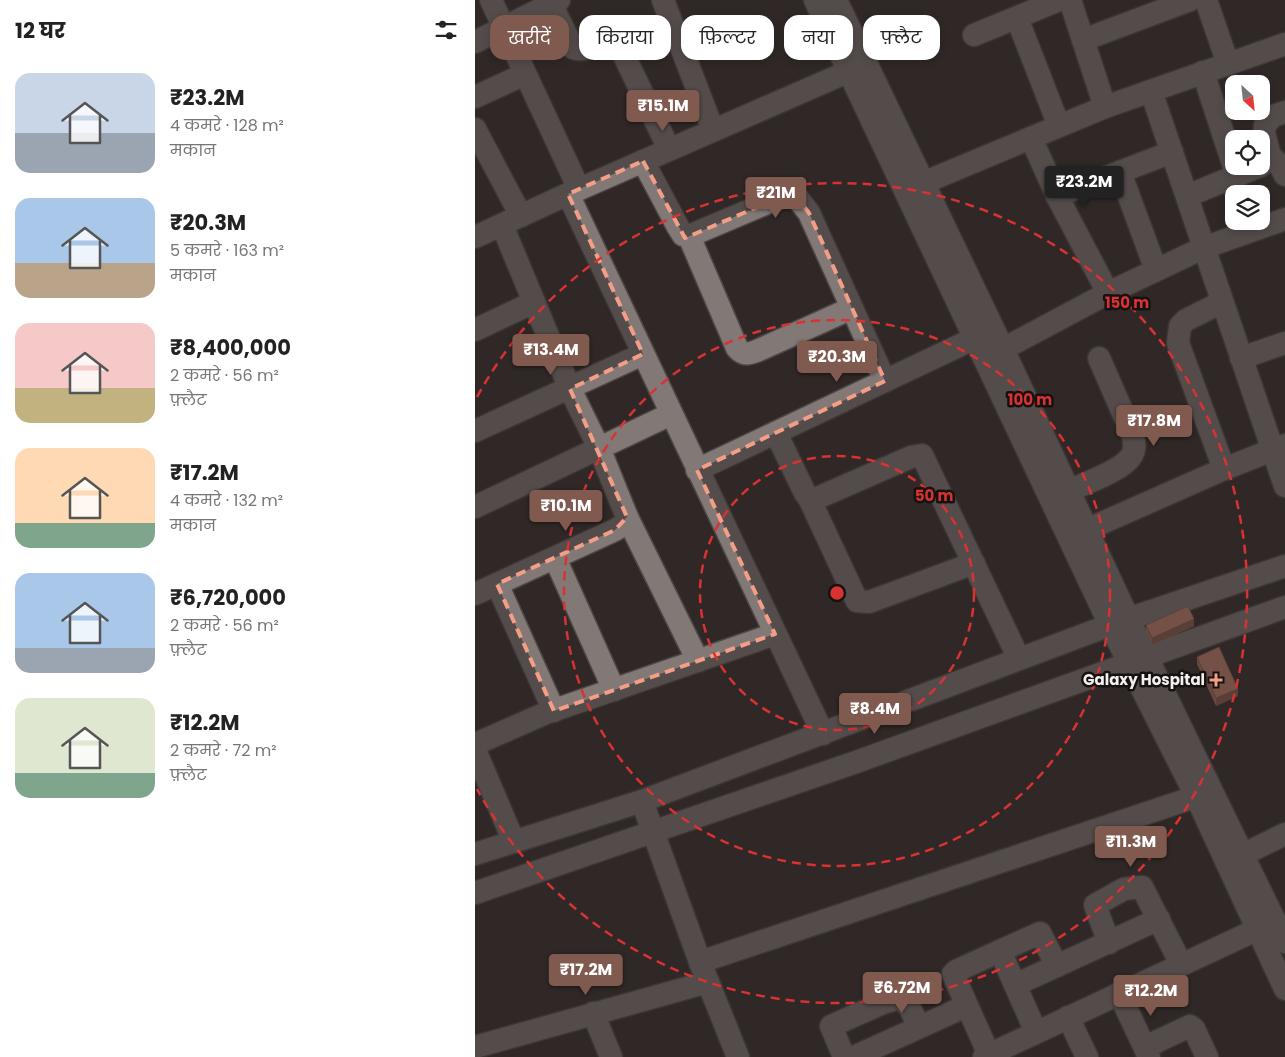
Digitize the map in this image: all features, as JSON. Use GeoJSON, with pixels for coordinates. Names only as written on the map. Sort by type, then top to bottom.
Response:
{"type":"FeatureCollection","features":[{"type":"Feature","properties":{"kind":"street"},"geometry":{"type":"LineString","coordinates":[[491,0],[497,15]]}},
{"type":"Feature","properties":{"kind":"street"},"geometry":{"type":"LineString","coordinates":[[663,0],[713,130]]}},
{"type":"Feature","properties":{"kind":"street"},"geometry":{"type":"LineString","coordinates":[[815,0],[857,67],[915,186],[1137,660],[1235,859],[1266,925],[1285,989]]}},
{"type":"Feature","properties":{"kind":"street"},"geometry":{"type":"LineString","coordinates":[[836,0],[857,67]]}},
{"type":"Feature","properties":{"kind":"street"},"geometry":{"type":"LineString","coordinates":[[974,35],[1059,0]]}},
{"type":"Feature","properties":{"kind":"street"},"geometry":{"type":"LineString","coordinates":[[1070,0],[1105,107]]}},
{"type":"Feature","properties":{"kind":"street"},"geometry":{"type":"LineString","coordinates":[[1083,40],[1190,0]]}},
{"type":"Feature","properties":{"kind":"street"},"geometry":{"type":"LineString","coordinates":[[1206,0],[1228,64]]}},
{"type":"Feature","properties":{"kind":"street"},"geometry":{"type":"LineString","coordinates":[[529,15],[555,2],[573,48],[579,50],[612,40],[618,43],[669,150]]}},
{"type":"Feature","properties":{"kind":"street"},"geometry":{"type":"LineString","coordinates":[[1017,18],[1059,126]]}},
{"type":"Feature","properties":{"kind":"street"},"geometry":{"type":"LineString","coordinates":[[475,42],[490,34]]}},
{"type":"Feature","properties":{"kind":"street"},"geometry":{"type":"LineString","coordinates":[[915,186],[1105,107],[1285,44]]}},
{"type":"Feature","properties":{"kind":"street"},"geometry":{"type":"LineString","coordinates":[[518,60],[643,354],[823,734]]}},
{"type":"Feature","properties":{"kind":"street"},"geometry":{"type":"LineString","coordinates":[[475,237],[857,67]]}},
{"type":"Feature","properties":{"kind":"street"},"geometry":{"type":"LineString","coordinates":[[1187,196],[1237,176],[1203,72]]}},
{"type":"Feature","properties":{"kind":"street"},"geometry":{"type":"LineString","coordinates":[[475,97],[525,74]]}},
{"type":"Feature","properties":{"kind":"street"},"geometry":{"type":"LineString","coordinates":[[1151,91],[1241,358],[1279,447],[1285,486]]}},
{"type":"Feature","properties":{"kind":"street"},"geometry":{"type":"LineString","coordinates":[[1264,130],[1265,125],[1273,116],[1285,112]]}},
{"type":"Feature","properties":{"kind":"street"},"geometry":{"type":"LineString","coordinates":[[475,129],[511,221],[534,302],[569,388],[599,448],[627,518],[698,661]]}},
{"type":"Feature","properties":{"kind":"street"},"geometry":{"type":"LineString","coordinates":[[1031,138],[1057,196],[1108,293]]}},
{"type":"Feature","properties":{"kind":"street"},"geometry":{"type":"LineString","coordinates":[[1057,196],[1172,152]]}},
{"type":"Feature","properties":{"kind":"street"},"geometry":{"type":"LineString","coordinates":[[643,161],[683,235],[689,236],[793,192],[809,213],[885,382]]}},
{"type":"Feature","properties":{"kind":"street"},"geometry":{"type":"LineString","coordinates":[[1270,163],[1279,164],[1285,175]]}},
{"type":"Feature","properties":{"kind":"street"},"geometry":{"type":"LineString","coordinates":[[1120,172],[1156,270]]}},
{"type":"Feature","properties":{"kind":"street"},"geometry":{"type":"LineString","coordinates":[[697,470],[885,382],[989,344],[1108,293],[1203,248],[1285,219]]}},
{"type":"Feature","properties":{"kind":"street"},"geometry":{"type":"LineString","coordinates":[[689,236],[737,348],[741,352],[747,354],[759,350],[852,308]]}},
{"type":"Feature","properties":{"kind":"street"},"geometry":{"type":"LineString","coordinates":[[475,330],[534,302]]}},
{"type":"Feature","properties":{"kind":"street"},"geometry":{"type":"LineString","coordinates":[[1222,302],[1186,320],[1180,326],[1178,342],[1224,469]]}},
{"type":"Feature","properties":{"kind":"street"},"geometry":{"type":"LineString","coordinates":[[1241,358],[1285,343]]}},
{"type":"Feature","properties":{"kind":"street"},"geometry":{"type":"LineString","coordinates":[[989,344],[1068,491],[1086,530],[1119,622]]}},
{"type":"Feature","properties":{"kind":"street"},"geometry":{"type":"LineString","coordinates":[[475,430],[643,354]]}},
{"type":"Feature","properties":{"kind":"street"},"geometry":{"type":"LineString","coordinates":[[1068,491],[1121,466],[1133,454],[1135,446],[1133,436],[1099,358]]}},
{"type":"Feature","properties":{"kind":"street"},"geometry":{"type":"LineString","coordinates":[[475,507],[671,414]]}},
{"type":"Feature","properties":{"kind":"street"},"geometry":{"type":"LineString","coordinates":[[776,433],[809,498],[853,596],[863,603],[974,563]]}},
{"type":"Feature","properties":{"kind":"street"},"geometry":{"type":"LineString","coordinates":[[1086,530],[1224,469],[1279,447]]}},
{"type":"Feature","properties":{"kind":"street"},"geometry":{"type":"LineString","coordinates":[[809,498],[815,499],[911,456],[922,456],[1019,659]]}},
{"type":"Feature","properties":{"kind":"street"},"geometry":{"type":"LineString","coordinates":[[475,594],[615,530],[623,525],[627,518]]}},
{"type":"Feature","properties":{"kind":"street"},"geometry":{"type":"LineString","coordinates":[[555,558],[614,690]]}},
{"type":"Feature","properties":{"kind":"street"},"geometry":{"type":"LineString","coordinates":[[475,854],[642,801],[1119,622],[1285,566]]}},
{"type":"Feature","properties":{"kind":"street"},"geometry":{"type":"LineString","coordinates":[[497,584],[554,711]]}},
{"type":"Feature","properties":{"kind":"street"},"geometry":{"type":"LineString","coordinates":[[475,893],[653,834],[1285,607]]}},
{"type":"Feature","properties":{"kind":"street"},"geometry":{"type":"LineString","coordinates":[[514,842],[475,750],[479,742],[554,711],[775,634]]}},
{"type":"Feature","properties":{"kind":"street"},"geometry":{"type":"LineString","coordinates":[[475,1047],[593,1014],[704,972],[1204,794]]}},
{"type":"Feature","properties":{"kind":"street"},"geometry":{"type":"LineString","coordinates":[[642,801],[737,1057]]}},
{"type":"Feature","properties":{"kind":"street"},"geometry":{"type":"LineString","coordinates":[[1235,859],[1285,834]]}},
{"type":"Feature","properties":{"kind":"street"},"geometry":{"type":"LineString","coordinates":[[1109,943],[1095,905],[1124,889],[1143,887],[1181,964]]}},
{"type":"Feature","properties":{"kind":"street"},"geometry":{"type":"LineString","coordinates":[[1015,985],[1159,919]]}},
{"type":"Feature","properties":{"kind":"street"},"geometry":{"type":"LineString","coordinates":[[1266,925],[1285,942]]}},
{"type":"Feature","properties":{"kind":"street"},"geometry":{"type":"LineString","coordinates":[[1057,966],[1040,933],[953,974],[988,1056],[1067,1017],[1266,925]]}},
{"type":"Feature","properties":{"kind":"street"},"geometry":{"type":"LineString","coordinates":[[1000,951],[1036,1032]]}},
{"type":"Feature","properties":{"kind":"street"},"geometry":{"type":"LineString","coordinates":[[1119,993],[1147,1052],[1190,1026],[1194,1029],[1205,1056]]}},
{"type":"Feature","properties":{"kind":"street"},"geometry":{"type":"LineString","coordinates":[[844,1057],[831,1026],[883,1003],[901,998],[905,1001],[919,1027]]}},
{"type":"Feature","properties":{"kind":"street"},"geometry":{"type":"LineString","coordinates":[[854,1057],[967,1006]]}},
{"type":"Feature","properties":{"kind":"street"},"geometry":{"type":"LineString","coordinates":[[593,1014],[611,1057]]}},
{"type":"Feature","properties":{"kind":"street"},"geometry":{"type":"LineString","coordinates":[[1067,1017],[1087,1057]]}},
{"type":"Feature","properties":{"kind":"highlighted area"},"geometry":{"type":"Polygon","coordinates":[[[643,161],[685,238],[793,192],[809,213],[885,381],[697,470],[775,634],[554,711],[497,584],[615,530],[627,517],[570,389],[643,354],[568,194],[643,161]]]}},
{"type":"Feature","properties":{"kind":"building"},"geometry":{"type":"Polygon","coordinates":[[[1188,606],[1194,619],[1152,638],[1146,625],[1188,606]]]}},
{"type":"Feature","properties":{"kind":"building"},"geometry":{"type":"Polygon","coordinates":[[[1219,647],[1238,689],[1216,698],[1197,657],[1219,647]]]}},
{"type":"Feature","properties":{"kind":"place","name":"Galaxy Hospital"},"geometry":{"type":"Point","coordinates":[1216,680]}}]}
